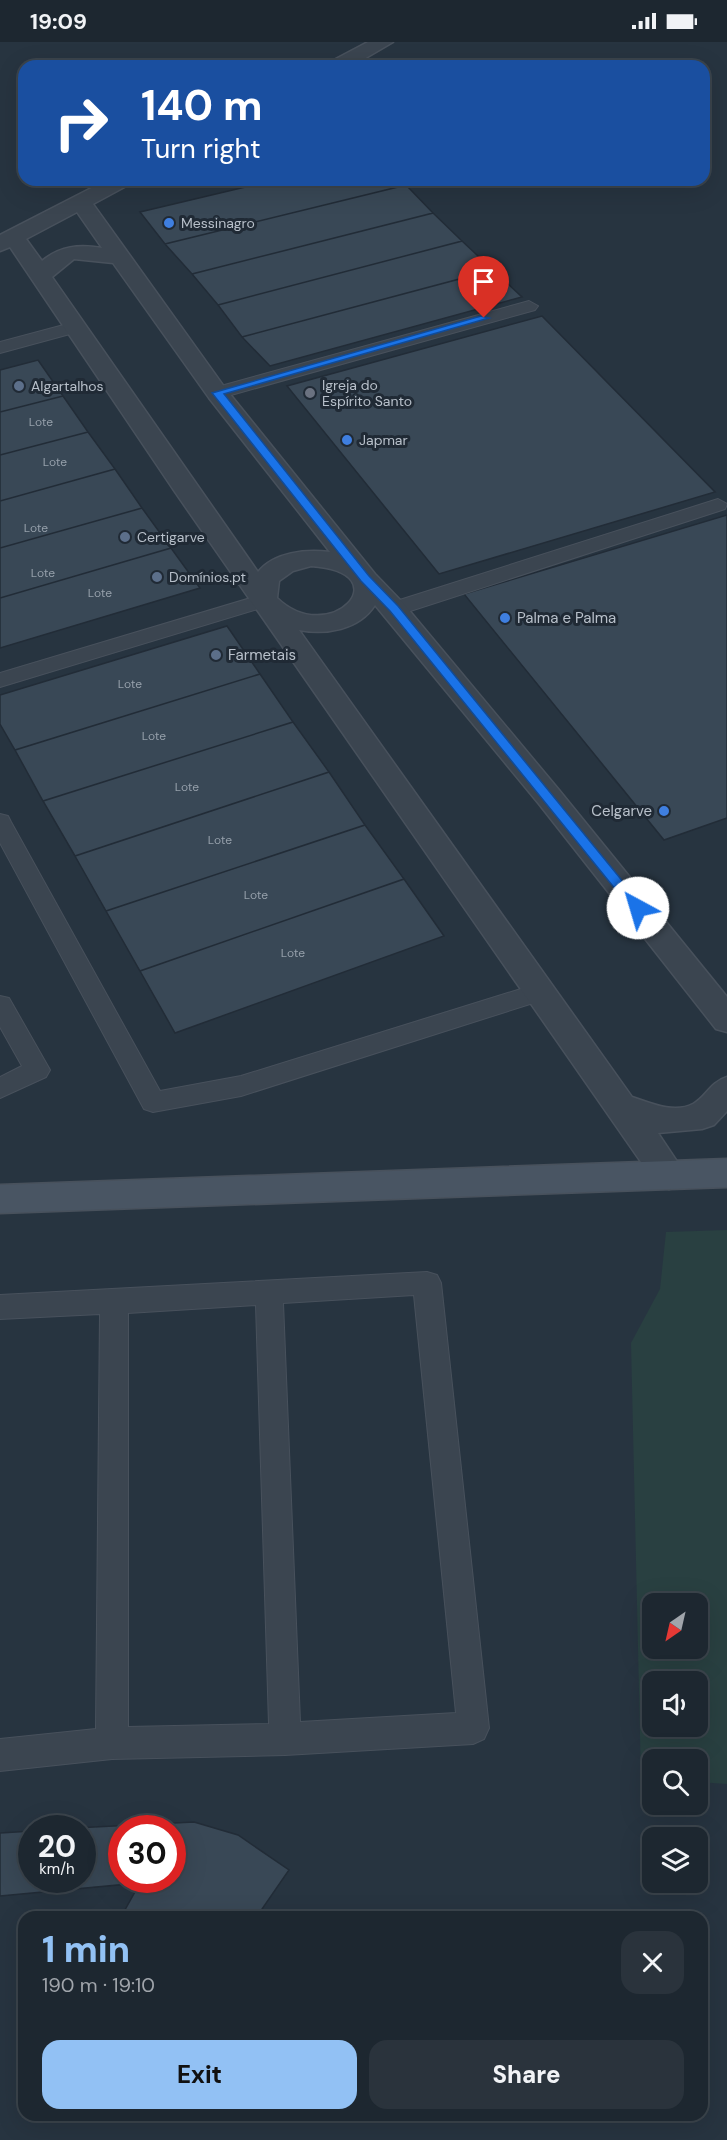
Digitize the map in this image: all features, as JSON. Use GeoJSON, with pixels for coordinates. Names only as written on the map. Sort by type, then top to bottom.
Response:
{"type":"FeatureCollection","features":[{"type":"Feature","properties":{"kind":"street"},"geometry":{"type":"LineString","coordinates":[[349,60],[383,42]]}},
{"type":"Feature","properties":{"kind":"street"},"geometry":{"type":"LineString","coordinates":[[112,186],[7,241],[40,276],[264,600],[669,1175]]}},
{"type":"Feature","properties":{"kind":"street"},"geometry":{"type":"LineString","coordinates":[[81,203],[217,393],[365,579],[367,597],[360,608],[343,618],[326,623],[303,623],[286,618],[273,610],[264,600],[264,582],[272,571],[293,560],[311,558],[342,562],[356,569],[365,579],[394,609],[727,1020]]}},
{"type":"Feature","properties":{"kind":"street"},"geometry":{"type":"LineString","coordinates":[[40,276],[53,260],[63,253],[89,252],[120,258]]}},
{"type":"Feature","properties":{"kind":"street"},"geometry":{"type":"LineString","coordinates":[[621,1106],[662,1121],[702,1116],[727,1090]]}},
{"type":"Feature","properties":{"kind":"street"},"geometry":{"type":"LineString","coordinates":[[0,1199],[727,1173]]}},
{"type":"Feature","properties":{"kind":"lane"},"geometry":{"type":"LineString","coordinates":[[217,393],[529,306]]}},
{"type":"Feature","properties":{"kind":"lane"},"geometry":{"type":"LineString","coordinates":[[0,348],[75,327]]}},
{"type":"Feature","properties":{"kind":"lane"},"geometry":{"type":"LineString","coordinates":[[394,609],[718,505]]}},
{"type":"Feature","properties":{"kind":"lane"},"geometry":{"type":"LineString","coordinates":[[0,680],[264,600]]}},
{"type":"Feature","properties":{"kind":"lane"},"geometry":{"type":"LineString","coordinates":[[0,822],[153,1102],[241,1086],[540,992]]}},
{"type":"Feature","properties":{"kind":"lane"},"geometry":{"type":"LineString","coordinates":[[0,1005],[37,1070],[0,1088]]}},
{"type":"Feature","properties":{"kind":"lane"},"geometry":{"type":"LineString","coordinates":[[0,1306],[114,1302],[427,1283],[473,1728],[285,1739],[112,1743],[0,1755]]}},
{"type":"Feature","properties":{"kind":"lane"},"geometry":{"type":"LineString","coordinates":[[269,1291],[285,1739]]}},
{"type":"Feature","properties":{"kind":"lane"},"geometry":{"type":"LineString","coordinates":[[112,1743],[114,1302]]}},
{"type":"Feature","properties":{"kind":"green space"},"geometry":{"type":"Polygon","coordinates":[[[727,1230],[727,1784],[708,1783],[708,1749],[642,1749],[641,1778],[631,1343],[660,1289],[666,1232],[727,1230]]]}},
{"type":"Feature","properties":{"kind":"building"},"geometry":{"type":"Polygon","coordinates":[[[250,186],[402,186],[165,244],[140,212],[250,186]]]}},
{"type":"Feature","properties":{"kind":"building"},"geometry":{"type":"Polygon","coordinates":[[[402,186],[407,186],[433,213],[192,274],[165,244],[402,186]]]}},
{"type":"Feature","properties":{"kind":"building"},"geometry":{"type":"Polygon","coordinates":[[[433,213],[462,241],[218,305],[192,274],[433,213]]]}},
{"type":"Feature","properties":{"kind":"building"},"geometry":{"type":"Polygon","coordinates":[[[462,241],[493,270],[242,337],[218,305],[462,241]]]}},
{"type":"Feature","properties":{"kind":"building"},"geometry":{"type":"Polygon","coordinates":[[[493,270],[522,297],[270,366],[242,337],[493,270]]]}},
{"type":"Feature","properties":{"kind":"building"},"geometry":{"type":"Polygon","coordinates":[[[542,316],[715,492],[439,574],[287,386],[542,316]]]}},
{"type":"Feature","properties":{"kind":"building"},"geometry":{"type":"Polygon","coordinates":[[[38,360],[63,396],[0,412],[0,370],[38,360]]]}},
{"type":"Feature","properties":{"kind":"building"},"geometry":{"type":"Polygon","coordinates":[[[63,396],[88,432],[0,455],[0,412],[63,396]]]}},
{"type":"Feature","properties":{"kind":"building"},"geometry":{"type":"Polygon","coordinates":[[[88,432],[115,469],[0,501],[0,455],[88,432]]]}},
{"type":"Feature","properties":{"kind":"building"},"geometry":{"type":"Polygon","coordinates":[[[115,469],[142,508],[0,548],[0,501],[115,469]]]}},
{"type":"Feature","properties":{"kind":"building"},"geometry":{"type":"Polygon","coordinates":[[[142,508],[171,548],[0,598],[0,548],[142,508]]]}},
{"type":"Feature","properties":{"kind":"building"},"geometry":{"type":"Polygon","coordinates":[[[727,515],[727,818],[664,840],[464,594],[727,515]]]}},
{"type":"Feature","properties":{"kind":"building"},"geometry":{"type":"Polygon","coordinates":[[[171,548],[200,588],[0,648],[0,598],[171,548]]]}},
{"type":"Feature","properties":{"kind":"building"},"geometry":{"type":"Polygon","coordinates":[[[227,626],[260,674],[15,750],[0,724],[0,695],[227,626]]]}},
{"type":"Feature","properties":{"kind":"building"},"geometry":{"type":"Polygon","coordinates":[[[260,674],[293,722],[43,801],[15,750],[260,674]]]}},
{"type":"Feature","properties":{"kind":"building"},"geometry":{"type":"Polygon","coordinates":[[[293,722],[329,772],[75,856],[43,801],[293,722]]]}},
{"type":"Feature","properties":{"kind":"building"},"geometry":{"type":"Polygon","coordinates":[[[329,772],[365,825],[106,911],[75,856],[329,772]]]}},
{"type":"Feature","properties":{"kind":"building"},"geometry":{"type":"Polygon","coordinates":[[[365,825],[404,879],[140,971],[106,911],[365,825]]]}},
{"type":"Feature","properties":{"kind":"building"},"geometry":{"type":"Polygon","coordinates":[[[404,879],[444,936],[175,1033],[140,971],[404,879]]]}},
{"type":"Feature","properties":{"kind":"building"},"geometry":{"type":"Polygon","coordinates":[[[186,1822],[194,1822],[238,1835],[289,1870],[262,1909],[265,1911],[124,1911],[134,1893],[186,1893],[186,1822]]]}},
{"type":"Feature","properties":{"kind":"building"},"geometry":{"type":"Polygon","coordinates":[[[108,1826],[108,1886],[96,1887],[96,1827],[108,1826]]]}},
{"type":"Feature","properties":{"kind":"building"},"geometry":{"type":"Polygon","coordinates":[[[18,1832],[18,1893],[32,1893],[0,1896],[0,1833],[18,1832]]]}},
{"type":"Feature","properties":{"kind":"place","name":"Messinagro"},"geometry":{"type":"Point","coordinates":[169,223]}},
{"type":"Feature","properties":{"kind":"place","name":"Algartalhos"},"geometry":{"type":"Point","coordinates":[19,386]}},
{"type":"Feature","properties":{"kind":"place","name":"Igreja do Espírito Santo"},"geometry":{"type":"Point","coordinates":[310,393]}},
{"type":"Feature","properties":{"kind":"place","name":"Japmar"},"geometry":{"type":"Point","coordinates":[347,440]}},
{"type":"Feature","properties":{"kind":"place","name":"Certigarve"},"geometry":{"type":"Point","coordinates":[125,537]}},
{"type":"Feature","properties":{"kind":"place","name":"Domínios.pt"},"geometry":{"type":"Point","coordinates":[157,577]}},
{"type":"Feature","properties":{"kind":"place","name":"Palma e Palma"},"geometry":{"type":"Point","coordinates":[505,618]}},
{"type":"Feature","properties":{"kind":"place","name":"Farmetais"},"geometry":{"type":"Point","coordinates":[216,655]}},
{"type":"Feature","properties":{"kind":"place","name":"Celgarve"},"geometry":{"type":"Point","coordinates":[664,811]}},
{"type":"Feature","properties":{"kind":"route"},"geometry":{"type":"LineString","coordinates":[[484,318],[217,393],[365,579],[394,609],[638,908]]}}]}
